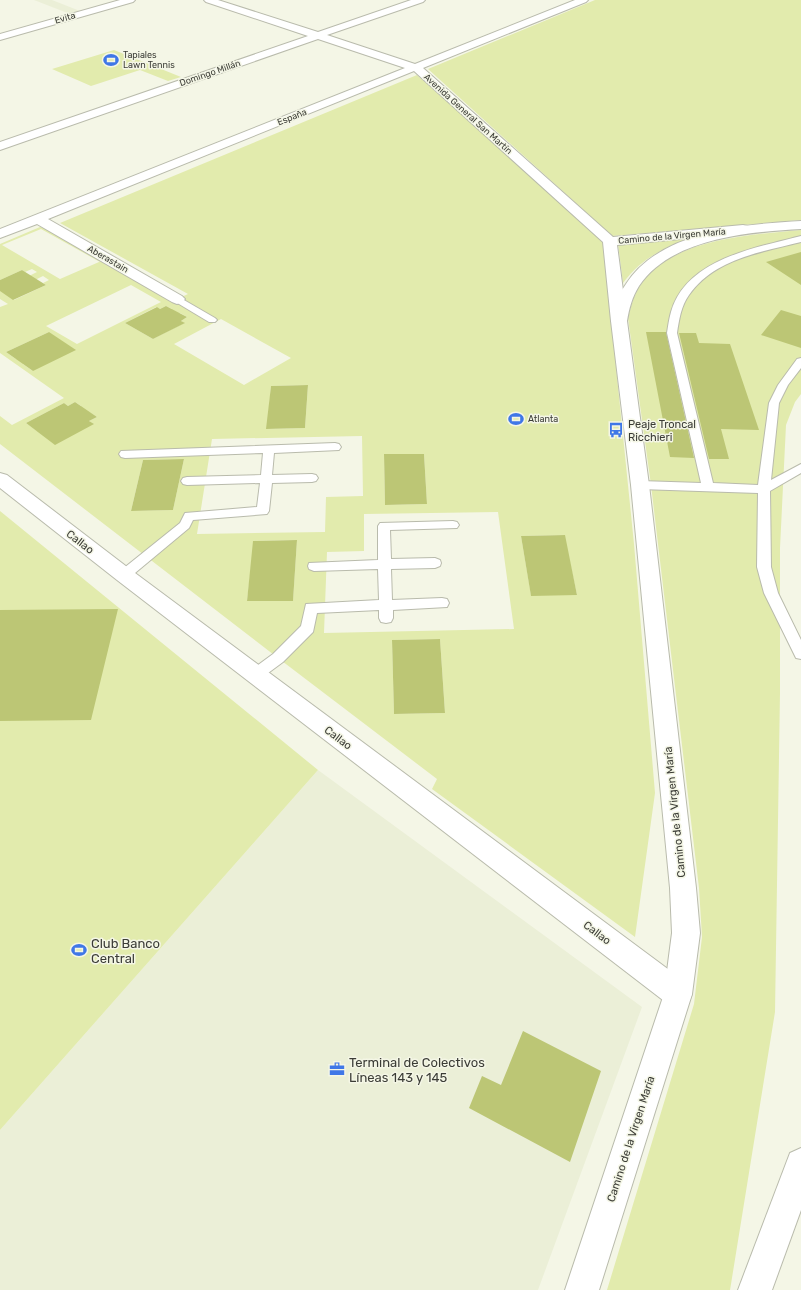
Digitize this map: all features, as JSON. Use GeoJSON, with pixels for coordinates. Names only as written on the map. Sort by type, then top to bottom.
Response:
{"type":"FeatureCollection","features":[{"type":"Feature","properties":{"kind":"main road","name":"Evita"},"geometry":{"type":"LineString","coordinates":[[0,36],[130,0]]}},
{"type":"Feature","properties":{"kind":"main road","name":"Avenida General San Martín"},"geometry":{"type":"LineString","coordinates":[[209,0],[414,68],[433,82],[610,241]]}},
{"type":"Feature","properties":{"kind":"main road","name":"Domingo Millán"},"geometry":{"type":"LineString","coordinates":[[0,146],[420,0]]}},
{"type":"Feature","properties":{"kind":"main road","name":"España"},"geometry":{"type":"LineString","coordinates":[[0,234],[583,0]]}},
{"type":"Feature","properties":{"kind":"main road","name":"Aberastain"},"geometry":{"type":"LineString","coordinates":[[38,219],[177,299]]}},
{"type":"Feature","properties":{"kind":"main road","name":"Camino de la Virgen María"},"geometry":{"type":"LineString","coordinates":[[582,1290],[678,994],[686,933],[683,888],[640,485],[610,241],[801,225]]}},
{"type":"Feature","properties":{"kind":"main road","name":"Camino de la Virgen María"},"geometry":{"type":"LineString","coordinates":[[619,321],[625,298],[634,284],[646,269],[663,256],[708,238],[743,229]]}},
{"type":"Feature","properties":{"kind":"main road","name":"Callao"},"geometry":{"type":"LineString","coordinates":[[0,479],[255,675],[678,994]]}},
{"type":"Feature","properties":{"kind":"main road"},"geometry":{"type":"LineString","coordinates":[[755,1290],[801,1164]]}},
{"type":"Feature","properties":{"kind":"lane"},"geometry":{"type":"LineString","coordinates":[[708,487],[672,333],[676,311],[684,294],[700,277],[718,264],[749,252],[801,239]]}},
{"type":"Feature","properties":{"kind":"lane"},"geometry":{"type":"LineString","coordinates":[[177,299],[212,320]]}},
{"type":"Feature","properties":{"kind":"lane"},"geometry":{"type":"LineString","coordinates":[[801,361],[783,385],[774,403],[764,489],[764,566],[771,593],[801,654]]}},
{"type":"Feature","properties":{"kind":"lane"},"geometry":{"type":"LineString","coordinates":[[125,454],[335,448]]}},
{"type":"Feature","properties":{"kind":"lane"},"geometry":{"type":"LineString","coordinates":[[124,575],[185,525],[189,516],[263,511],[270,450]]}},
{"type":"Feature","properties":{"kind":"lane"},"geometry":{"type":"LineString","coordinates":[[640,485],[764,489],[801,468]]}},
{"type":"Feature","properties":{"kind":"lane"},"geometry":{"type":"LineString","coordinates":[[187,481],[312,478]]}},
{"type":"Feature","properties":{"kind":"lane"},"geometry":{"type":"LineString","coordinates":[[386,612],[384,526],[453,526]]}},
{"type":"Feature","properties":{"kind":"lane"},"geometry":{"type":"LineString","coordinates":[[314,566],[435,563]]}},
{"type":"Feature","properties":{"kind":"lane"},"geometry":{"type":"LineString","coordinates":[[255,675],[278,658],[308,628],[311,608],[386,612],[442,603]]}},
{"type":"Feature","properties":{"kind":"shaded area"},"geometry":{"type":"Polygon","coordinates":[[[34,0],[52,0],[80,11],[70,14],[34,0]]]}},
{"type":"Feature","properties":{"kind":"shaded area","name":"Terminal de Colectivos Líneas 143 y 145"},"geometry":{"type":"Polygon","coordinates":[[[318,770],[642,1007],[538,1290],[0,1290],[0,1130],[318,770]]]}},
{"type":"Feature","properties":{"kind":"green space"},"geometry":{"type":"Polygon","coordinates":[[[595,0],[801,0],[801,220],[612,236],[428,69],[595,0]]]}},
{"type":"Feature","properties":{"kind":"green space","name":"Tapiales Lawn Tennis"},"geometry":{"type":"Polygon","coordinates":[[[114,50],[181,77],[168,81],[140,70],[91,86],[52,69],[114,50]]]}},
{"type":"Feature","properties":{"kind":"green space"},"geometry":{"type":"Polygon","coordinates":[[[417,75],[603,239],[634,544],[655,793],[635,937],[432,789],[437,779],[0,444],[0,416],[12,425],[64,398],[0,353],[0,307],[8,304],[0,299],[0,289],[14,300],[46,285],[43,283],[49,280],[43,276],[35,280],[29,276],[37,272],[32,269],[25,272],[22,270],[0,280],[0,244],[40,227],[45,228],[173,301],[188,294],[60,223],[417,75]],[[41,229],[2,245],[60,279],[100,262],[41,229]],[[131,285],[46,326],[77,344],[161,302],[131,285]],[[166,306],[160,309],[156,307],[125,323],[153,339],[184,323],[181,321],[187,317],[180,313],[165,313],[172,309],[166,306]],[[221,319],[174,344],[244,385],[291,358],[221,319]],[[49,332],[6,352],[16,359],[23,356],[23,364],[33,371],[49,332]],[[308,385],[271,386],[267,429],[305,428],[308,385]],[[75,402],[68,406],[64,403],[26,423],[37,431],[44,427],[93,424],[89,421],[97,417],[89,412],[72,411],[81,406],[75,402]],[[362,436],[212,439],[197,534],[325,532],[326,497],[363,496],[362,436]],[[424,454],[384,455],[385,505],[427,504],[424,454]],[[184,459],[143,460],[131,511],[173,510],[184,459]],[[498,512],[364,514],[364,551],[327,552],[324,633],[514,629],[498,512]],[[564,535],[521,536],[531,595],[577,595],[564,535]],[[297,540],[254,541],[247,601],[293,600],[297,540]],[[440,639],[392,640],[394,714],[445,713],[440,639]]]}},
{"type":"Feature","properties":{"kind":"green space"},"geometry":{"type":"Polygon","coordinates":[[[801,230],[801,394],[795,402],[786,425],[780,548],[780,693],[775,1012],[730,1290],[607,1290],[694,1004],[702,937],[699,888],[651,485],[628,318],[639,287],[653,271],[670,258],[690,249],[712,242],[736,237],[801,230]]]}},
{"type":"Feature","properties":{"kind":"green space"},"geometry":{"type":"Polygon","coordinates":[[[686,239],[651,256],[623,283],[618,244],[686,239]]]}},
{"type":"Feature","properties":{"kind":"green space","name":"Club Banco Central"},"geometry":{"type":"Polygon","coordinates":[[[0,511],[318,770],[0,1130],[0,511]]]}},
{"type":"Feature","properties":{"kind":"building"},"geometry":{"type":"Polygon","coordinates":[[[801,252],[801,285],[766,262],[801,252]]]}},
{"type":"Feature","properties":{"kind":"building"},"geometry":{"type":"Polygon","coordinates":[[[22,270],[46,285],[13,300],[0,291],[0,280],[22,270]]]}},
{"type":"Feature","properties":{"kind":"building"},"geometry":{"type":"Polygon","coordinates":[[[166,306],[187,317],[181,321],[185,323],[153,339],[125,323],[157,307],[160,309],[166,306]]]}},
{"type":"Feature","properties":{"kind":"building"},"geometry":{"type":"Polygon","coordinates":[[[781,310],[801,316],[801,348],[761,335],[781,310]]]}},
{"type":"Feature","properties":{"kind":"building"},"geometry":{"type":"Polygon","coordinates":[[[49,332],[76,350],[33,371],[6,352],[49,332]]]}},
{"type":"Feature","properties":{"kind":"building"},"geometry":{"type":"Polygon","coordinates":[[[646,332],[666,332],[694,458],[670,457],[646,332]]]}},
{"type":"Feature","properties":{"kind":"building"},"geometry":{"type":"Polygon","coordinates":[[[679,333],[696,333],[699,343],[730,344],[759,430],[721,429],[729,459],[709,459],[679,333]]]}},
{"type":"Feature","properties":{"kind":"building"},"geometry":{"type":"Polygon","coordinates":[[[308,385],[305,428],[266,429],[271,386],[308,385]]]}},
{"type":"Feature","properties":{"kind":"building"},"geometry":{"type":"Polygon","coordinates":[[[75,402],[97,417],[89,421],[94,424],[55,445],[26,423],[64,403],[68,406],[75,402]]]}},
{"type":"Feature","properties":{"kind":"building"},"geometry":{"type":"Polygon","coordinates":[[[384,454],[424,454],[427,504],[385,505],[384,454]]]}},
{"type":"Feature","properties":{"kind":"building"},"geometry":{"type":"Polygon","coordinates":[[[184,459],[173,510],[131,511],[143,460],[184,459]]]}},
{"type":"Feature","properties":{"kind":"building"},"geometry":{"type":"Polygon","coordinates":[[[565,535],[577,595],[531,596],[521,536],[565,535]]]}},
{"type":"Feature","properties":{"kind":"building"},"geometry":{"type":"Polygon","coordinates":[[[297,540],[293,601],[247,601],[253,541],[297,540]]]}},
{"type":"Feature","properties":{"kind":"building"},"geometry":{"type":"Polygon","coordinates":[[[118,609],[91,720],[0,721],[0,610],[118,609]]]}},
{"type":"Feature","properties":{"kind":"building"},"geometry":{"type":"Polygon","coordinates":[[[440,639],[445,713],[394,714],[392,640],[440,639]]]}},
{"type":"Feature","properties":{"kind":"building"},"geometry":{"type":"Polygon","coordinates":[[[523,1031],[601,1071],[570,1162],[469,1108],[482,1076],[501,1085],[523,1031]]]}},
{"type":"Feature","properties":{"kind":"place","name":"Tapiales Lawn Tennis"},"geometry":{"type":"Point","coordinates":[111,60]}},
{"type":"Feature","properties":{"kind":"place","name":"Atlanta"},"geometry":{"type":"Point","coordinates":[516,419]}},
{"type":"Feature","properties":{"kind":"place","name":"Peaje Troncal Ricchieri"},"geometry":{"type":"Point","coordinates":[616,430]}},
{"type":"Feature","properties":{"kind":"place","name":"Club Banco Central"},"geometry":{"type":"Point","coordinates":[79,950]}},
{"type":"Feature","properties":{"kind":"place","name":"Terminal de Colectivos Líneas 143 y 145"},"geometry":{"type":"Point","coordinates":[337,1069]}}]}
